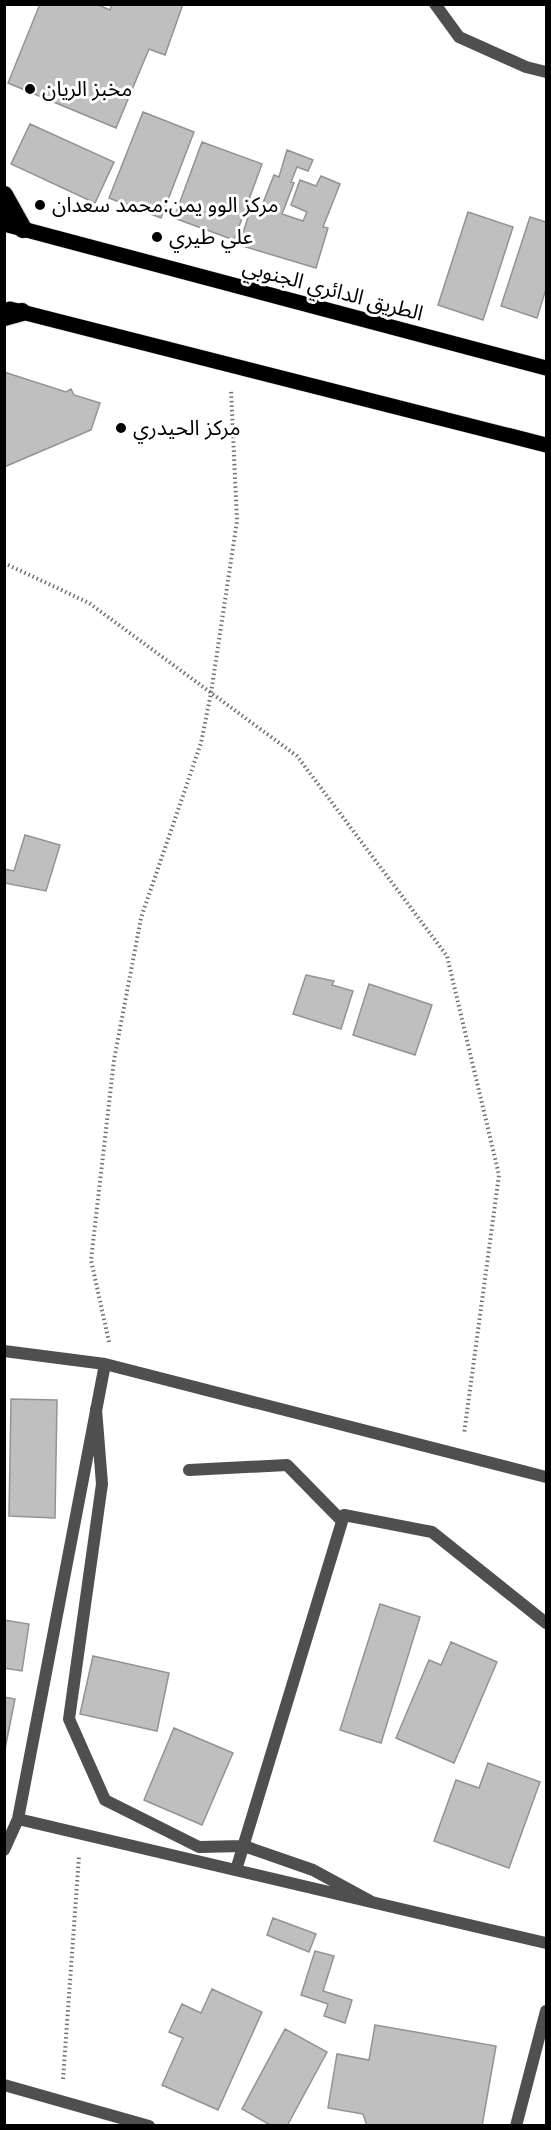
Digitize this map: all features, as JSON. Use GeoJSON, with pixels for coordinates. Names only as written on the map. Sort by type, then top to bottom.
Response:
{"type":"FeatureCollection","features":[{"type":"Feature","properties":{"kind":"highway"},"geometry":{"type":"LineString","coordinates":[[4,195],[23,229]]}},
{"type":"Feature","properties":{"kind":"main road","name":"الطريق الدائري الجنوبي"},"geometry":{"type":"LineString","coordinates":[[4,224],[546,368]]}},
{"type":"Feature","properties":{"kind":"main road"},"geometry":{"type":"LineString","coordinates":[[10,312],[546,446]]}},
{"type":"Feature","properties":{"kind":"street"},"geometry":{"type":"LineString","coordinates":[[435,4],[459,37],[526,67],[546,72]]}},
{"type":"Feature","properties":{"kind":"street"},"geometry":{"type":"LineString","coordinates":[[4,1351],[110,1365],[546,1477]]}},
{"type":"Feature","properties":{"kind":"street"},"geometry":{"type":"LineString","coordinates":[[4,1850],[18,1819],[96,1409],[110,1365]]}},
{"type":"Feature","properties":{"kind":"street"},"geometry":{"type":"LineString","coordinates":[[96,1409],[102,1484],[69,1719],[105,1800],[198,1847],[244,1846],[313,1870],[372,1902]]}},
{"type":"Feature","properties":{"kind":"street"},"geometry":{"type":"LineString","coordinates":[[189,1470],[287,1465],[342,1521]]}},
{"type":"Feature","properties":{"kind":"street"},"geometry":{"type":"LineString","coordinates":[[236,1870],[344,1515],[432,1532],[546,1623]]}},
{"type":"Feature","properties":{"kind":"street"},"geometry":{"type":"LineString","coordinates":[[18,1819],[546,1943]]}},
{"type":"Feature","properties":{"kind":"street"},"geometry":{"type":"LineString","coordinates":[[516,2126],[546,2011]]}},
{"type":"Feature","properties":{"kind":"street"},"geometry":{"type":"LineString","coordinates":[[4,2085],[149,2126]]}},
{"type":"Feature","properties":{"kind":"path"},"geometry":{"type":"LineString","coordinates":[[110,1365],[91,1260],[114,1060],[141,918],[201,743],[212,693],[237,521],[230,397],[233,366]]}},
{"type":"Feature","properties":{"kind":"path"},"geometry":{"type":"LineString","coordinates":[[4,563],[89,603],[297,756],[447,956],[499,1175],[461,1455]]}},
{"type":"Feature","properties":{"kind":"path"},"geometry":{"type":"LineString","coordinates":[[61,2101],[80,1834]]}},
{"type":"Feature","properties":{"kind":"building"},"geometry":{"type":"Polygon","coordinates":[[[40,4],[96,4],[110,10],[112,4],[183,4],[165,55],[149,49],[116,128],[8,83],[40,4]]]}},
{"type":"Feature","properties":{"kind":"building"},"geometry":{"type":"Polygon","coordinates":[[[143,112],[194,132],[161,218],[109,198],[143,112]]]}},
{"type":"Feature","properties":{"kind":"building"},"geometry":{"type":"Polygon","coordinates":[[[30,124],[114,162],[95,203],[11,164],[30,124]]]}},
{"type":"Feature","properties":{"kind":"building"},"geometry":{"type":"Polygon","coordinates":[[[202,142],[262,164],[234,240],[174,218],[202,142]]]}},
{"type":"Feature","properties":{"kind":"building"},"geometry":{"type":"Polygon","coordinates":[[[287,150],[313,160],[308,171],[297,167],[291,182],[294,183],[282,214],[303,221],[307,212],[291,205],[300,180],[316,186],[321,176],[340,184],[323,227],[328,228],[316,268],[239,245],[252,205],[261,208],[274,175],[279,177],[287,150]]]}},
{"type":"Feature","properties":{"kind":"building"},"geometry":{"type":"Polygon","coordinates":[[[468,212],[513,227],[483,320],[438,305],[468,212]]]}},
{"type":"Feature","properties":{"kind":"building"},"geometry":{"type":"Polygon","coordinates":[[[530,217],[546,222],[546,289],[537,318],[501,306],[530,217]]]}},
{"type":"Feature","properties":{"kind":"building"},"geometry":{"type":"Polygon","coordinates":[[[4,372],[66,392],[71,389],[74,395],[100,403],[91,430],[4,467],[4,372]]]}},
{"type":"Feature","properties":{"kind":"building"},"geometry":{"type":"Polygon","coordinates":[[[25,835],[60,845],[46,891],[4,883],[4,869],[14,871],[25,835]]]}},
{"type":"Feature","properties":{"kind":"building"},"geometry":{"type":"Polygon","coordinates":[[[306,975],[334,981],[332,985],[353,991],[341,1029],[293,1014],[306,975]]]}},
{"type":"Feature","properties":{"kind":"building"},"geometry":{"type":"Polygon","coordinates":[[[369,984],[432,1005],[415,1055],[353,1035],[369,984]]]}},
{"type":"Feature","properties":{"kind":"building"},"geometry":{"type":"Polygon","coordinates":[[[11,1399],[57,1400],[55,1518],[9,1516],[11,1399]]]}},
{"type":"Feature","properties":{"kind":"building"},"geometry":{"type":"Polygon","coordinates":[[[380,1604],[420,1617],[381,1743],[340,1730],[380,1604]]]}},
{"type":"Feature","properties":{"kind":"building"},"geometry":{"type":"Polygon","coordinates":[[[4,1620],[29,1624],[22,1671],[4,1668],[4,1620]]]}},
{"type":"Feature","properties":{"kind":"building"},"geometry":{"type":"Polygon","coordinates":[[[451,1642],[497,1662],[454,1763],[396,1738],[429,1660],[441,1665],[451,1642]]]}},
{"type":"Feature","properties":{"kind":"building"},"geometry":{"type":"Polygon","coordinates":[[[93,1656],[169,1673],[157,1731],[80,1714],[93,1656]]]}},
{"type":"Feature","properties":{"kind":"building"},"geometry":{"type":"Polygon","coordinates":[[[4,1697],[15,1699],[4,1754],[4,1697]]]}},
{"type":"Feature","properties":{"kind":"building"},"geometry":{"type":"Polygon","coordinates":[[[174,1728],[233,1753],[202,1825],[144,1800],[174,1728]]]}},
{"type":"Feature","properties":{"kind":"building"},"geometry":{"type":"Polygon","coordinates":[[[488,1763],[540,1782],[509,1868],[434,1841],[456,1780],[479,1788],[488,1763]]]}},
{"type":"Feature","properties":{"kind":"building"},"geometry":{"type":"Polygon","coordinates":[[[273,1918],[316,1934],[309,1952],[267,1935],[273,1918]]]}},
{"type":"Feature","properties":{"kind":"building"},"geometry":{"type":"Polygon","coordinates":[[[315,1951],[334,1956],[323,1991],[352,2000],[345,2023],[324,2016],[328,2004],[301,1995],[315,1951]]]}},
{"type":"Feature","properties":{"kind":"building"},"geometry":{"type":"Polygon","coordinates":[[[212,1989],[262,2012],[218,2110],[162,2085],[183,2038],[169,2032],[182,2004],[201,2013],[212,1989]]]}},
{"type":"Feature","properties":{"kind":"building"},"geometry":{"type":"Polygon","coordinates":[[[375,2025],[496,2046],[482,2126],[367,2126],[363,2114],[328,2108],[337,2054],[369,2060],[375,2025]]]}},
{"type":"Feature","properties":{"kind":"building"},"geometry":{"type":"Polygon","coordinates":[[[285,2029],[327,2052],[287,2126],[272,2126],[242,2109],[285,2029]]]}},
{"type":"Feature","properties":{"kind":"place","name":"مخبز الريان"},"geometry":{"type":"Point","coordinates":[30,89]}},
{"type":"Feature","properties":{"kind":"place","name":"مركز الوو يمن:محمد سعدان"},"geometry":{"type":"Point","coordinates":[40,205]}},
{"type":"Feature","properties":{"kind":"place","name":"علي طيري"},"geometry":{"type":"Point","coordinates":[157,237]}},
{"type":"Feature","properties":{"kind":"place","name":"مركز الحيدري"},"geometry":{"type":"Point","coordinates":[121,428]}}]}
